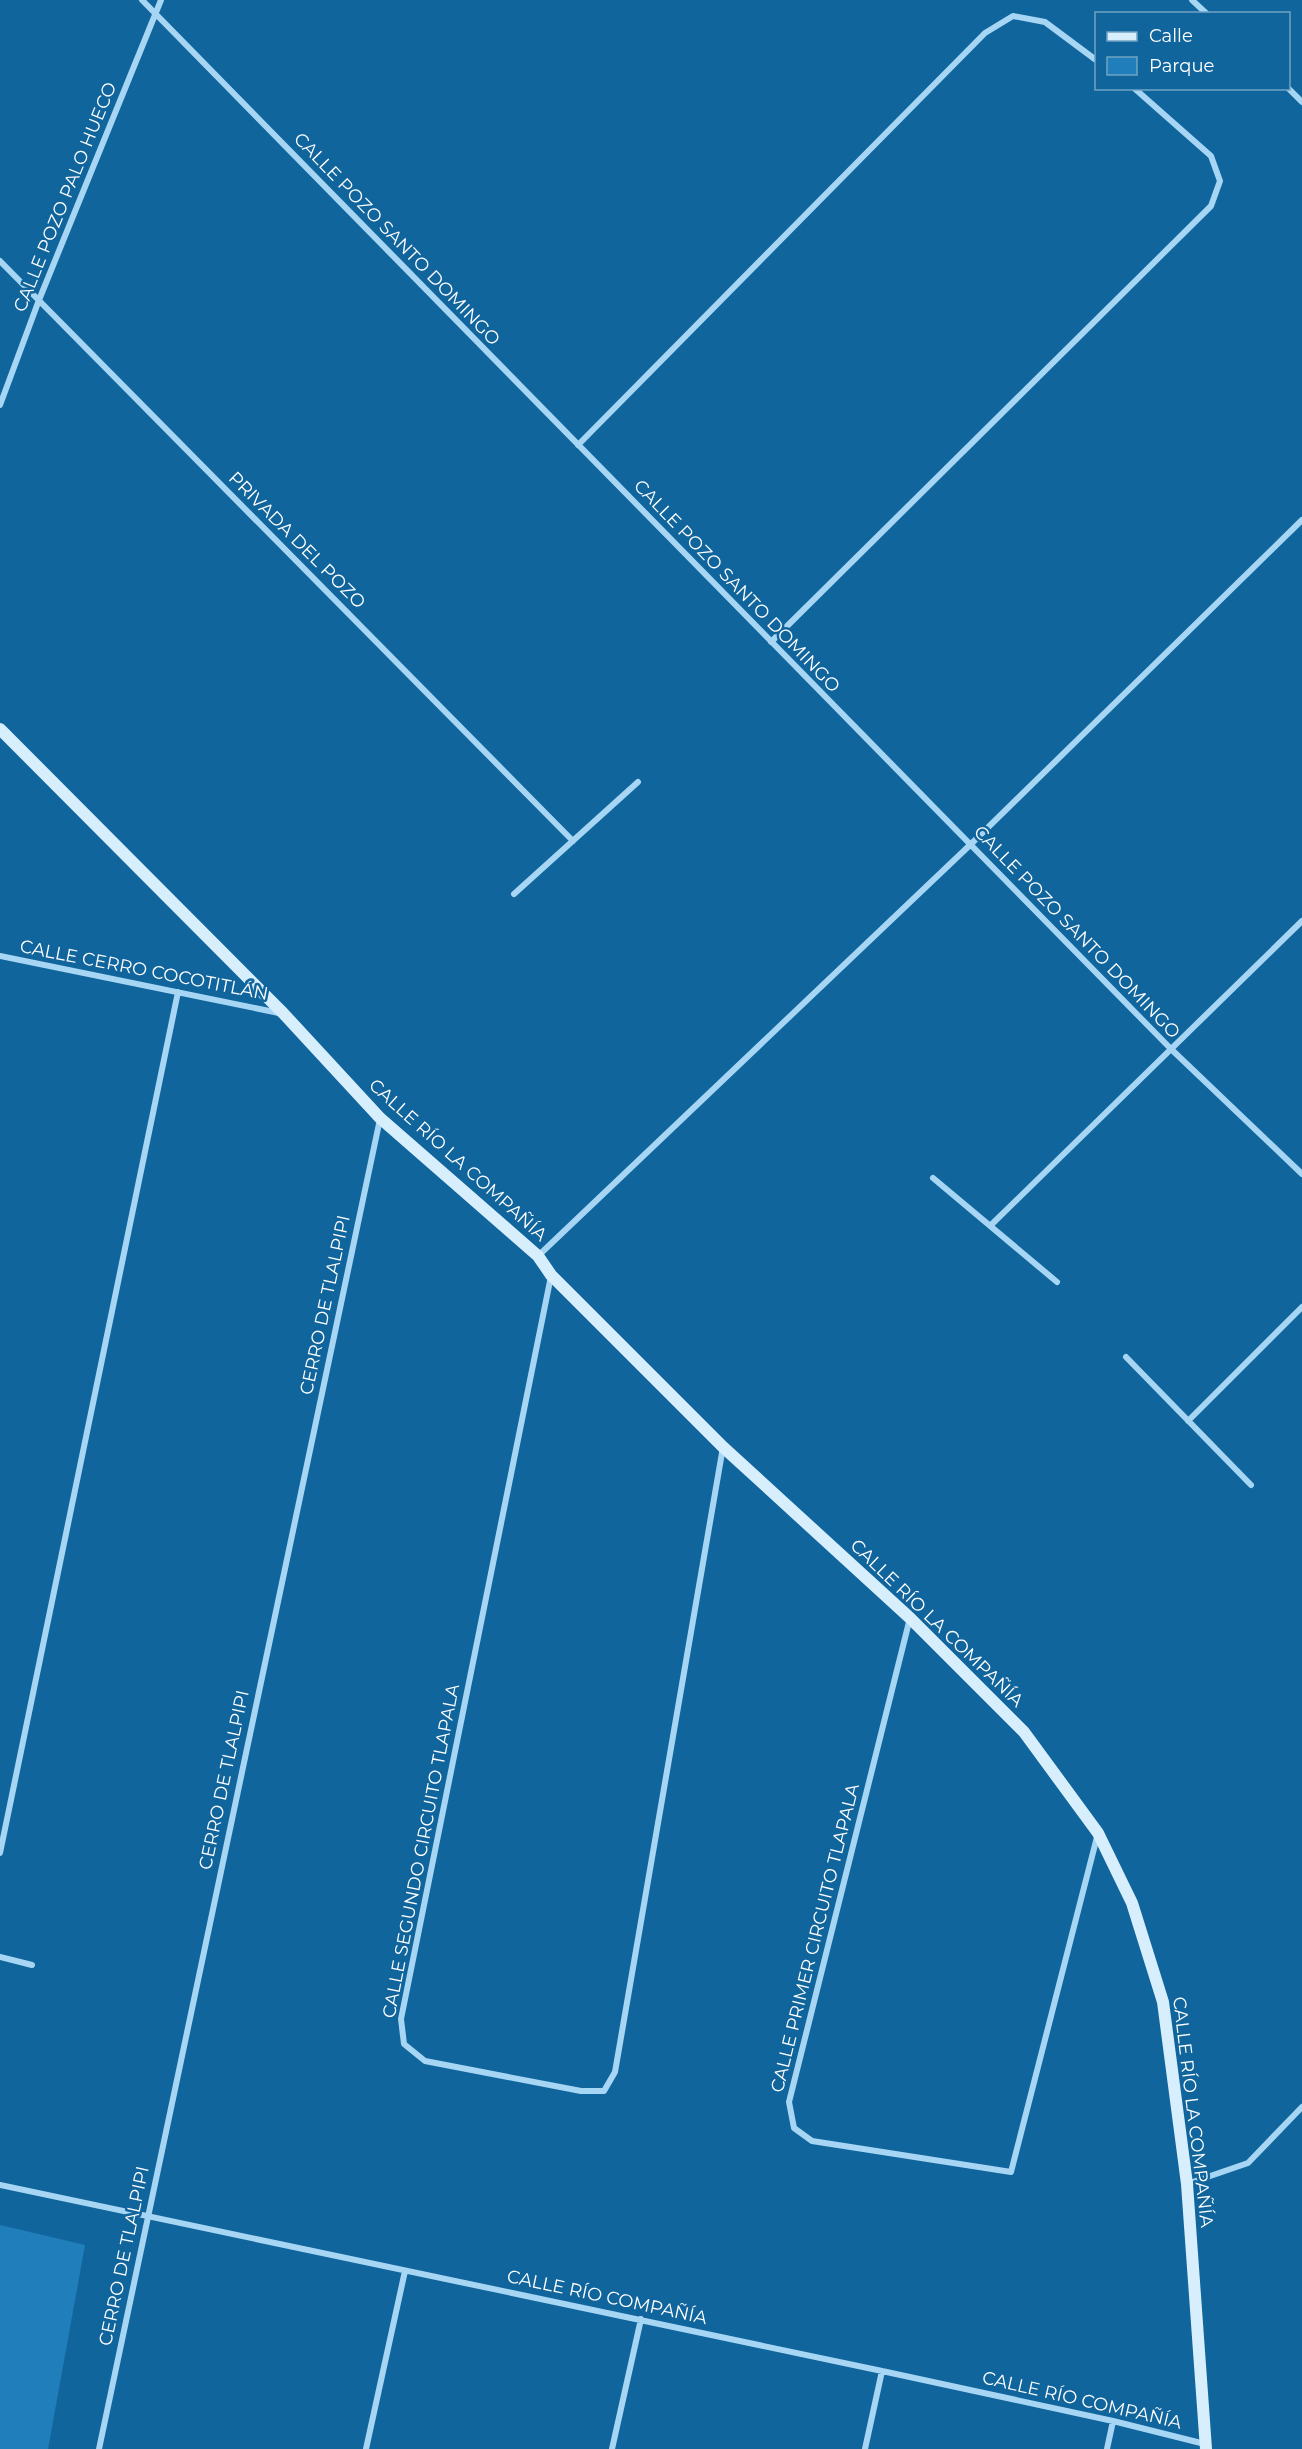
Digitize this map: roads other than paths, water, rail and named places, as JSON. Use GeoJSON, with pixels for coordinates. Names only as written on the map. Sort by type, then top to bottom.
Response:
{"type":"FeatureCollection","features":[{"type":"Feature","properties":{"kind":"street","name":"CALLE POZO SANTO DOMINGO"},"geometry":{"type":"LineString","coordinates":[[142,0],[1171,1049],[1302,1174]]}},
{"type":"Feature","properties":{"kind":"street","name":"CALLE POZO PALO HUECO"},"geometry":{"type":"LineString","coordinates":[[0,405],[39,300],[161,0]]}},
{"type":"Feature","properties":{"kind":"street"},"geometry":{"type":"LineString","coordinates":[[1192,0],[1205,12]]}},
{"type":"Feature","properties":{"kind":"street"},"geometry":{"type":"LineString","coordinates":[[578,445],[985,33],[1012,16],[1045,22],[1095,59]]}},
{"type":"Feature","properties":{"kind":"street"},"geometry":{"type":"LineString","coordinates":[[771,642],[1211,206],[1220,181],[1211,156],[1136,90]]}},
{"type":"Feature","properties":{"kind":"street"},"geometry":{"type":"LineString","coordinates":[[1290,90],[1302,102]]}},
{"type":"Feature","properties":{"kind":"street","name":"PRIVADA DEL POZO"},"geometry":{"type":"LineString","coordinates":[[0,261],[573,841]]}},
{"type":"Feature","properties":{"kind":"street"},"geometry":{"type":"LineString","coordinates":[[538,1256],[970,845],[1302,520]]}},
{"type":"Feature","properties":{"kind":"street","name":"CALLE RÍO LA COMPAÑÍA"},"geometry":{"type":"LineString","coordinates":[[2,732],[283,1013],[380,1118],[538,1256],[551,1275],[723,1447],[910,1618],[1024,1731],[1098,1833],[1132,1903],[1163,2002],[1187,2184],[1206,2447]]}},
{"type":"Feature","properties":{"kind":"street"},"geometry":{"type":"LineString","coordinates":[[514,894],[638,782]]}},
{"type":"Feature","properties":{"kind":"street"},"geometry":{"type":"LineString","coordinates":[[990,1226],[1302,921]]}},
{"type":"Feature","properties":{"kind":"street","name":"CALLE CERRO COCOTITLÁN"},"geometry":{"type":"LineString","coordinates":[[0,956],[283,1013]]}},
{"type":"Feature","properties":{"kind":"street"},"geometry":{"type":"LineString","coordinates":[[0,1853],[178,992]]}},
{"type":"Feature","properties":{"kind":"street","name":"CERRO DE TLALPIPI"},"geometry":{"type":"LineString","coordinates":[[99,2449],[380,1118]]}},
{"type":"Feature","properties":{"kind":"street"},"geometry":{"type":"LineString","coordinates":[[933,1178],[1057,1282]]}},
{"type":"Feature","properties":{"kind":"street","name":"CALLE SEGUNDO CIRCUITO TLAPALA"},"geometry":{"type":"LineString","coordinates":[[551,1275],[401,2019],[404,2044],[425,2061],[581,2091],[604,2091],[615,2072],[723,1447]]}},
{"type":"Feature","properties":{"kind":"street"},"geometry":{"type":"LineString","coordinates":[[1188,1421],[1302,1307]]}},
{"type":"Feature","properties":{"kind":"street"},"geometry":{"type":"LineString","coordinates":[[1126,1357],[1251,1485]]}},
{"type":"Feature","properties":{"kind":"street","name":"CALLE PRIMER CIRCUITO TLAPALA"},"geometry":{"type":"LineString","coordinates":[[910,1618],[789,2102],[794,2128],[812,2141],[1011,2172],[1098,1833]]}},
{"type":"Feature","properties":{"kind":"street"},"geometry":{"type":"LineString","coordinates":[[0,1957],[32,1965]]}},
{"type":"Feature","properties":{"kind":"street"},"geometry":{"type":"LineString","coordinates":[[1187,2184],[1248,2163],[1302,2107]]}},
{"type":"Feature","properties":{"kind":"street","name":"CALLE RÍO COMPAÑÍA"},"geometry":{"type":"LineString","coordinates":[[0,2185],[641,2319],[1113,2421],[1206,2447]]}},
{"type":"Feature","properties":{"kind":"street"},"geometry":{"type":"LineString","coordinates":[[366,2449],[405,2271]]}},
{"type":"Feature","properties":{"kind":"street"},"geometry":{"type":"LineString","coordinates":[[612,2449],[641,2319]]}},
{"type":"Feature","properties":{"kind":"street"},"geometry":{"type":"LineString","coordinates":[[865,2449],[882,2371]]}},
{"type":"Feature","properties":{"kind":"street"},"geometry":{"type":"LineString","coordinates":[[1107,2449],[1113,2421]]}}]}
